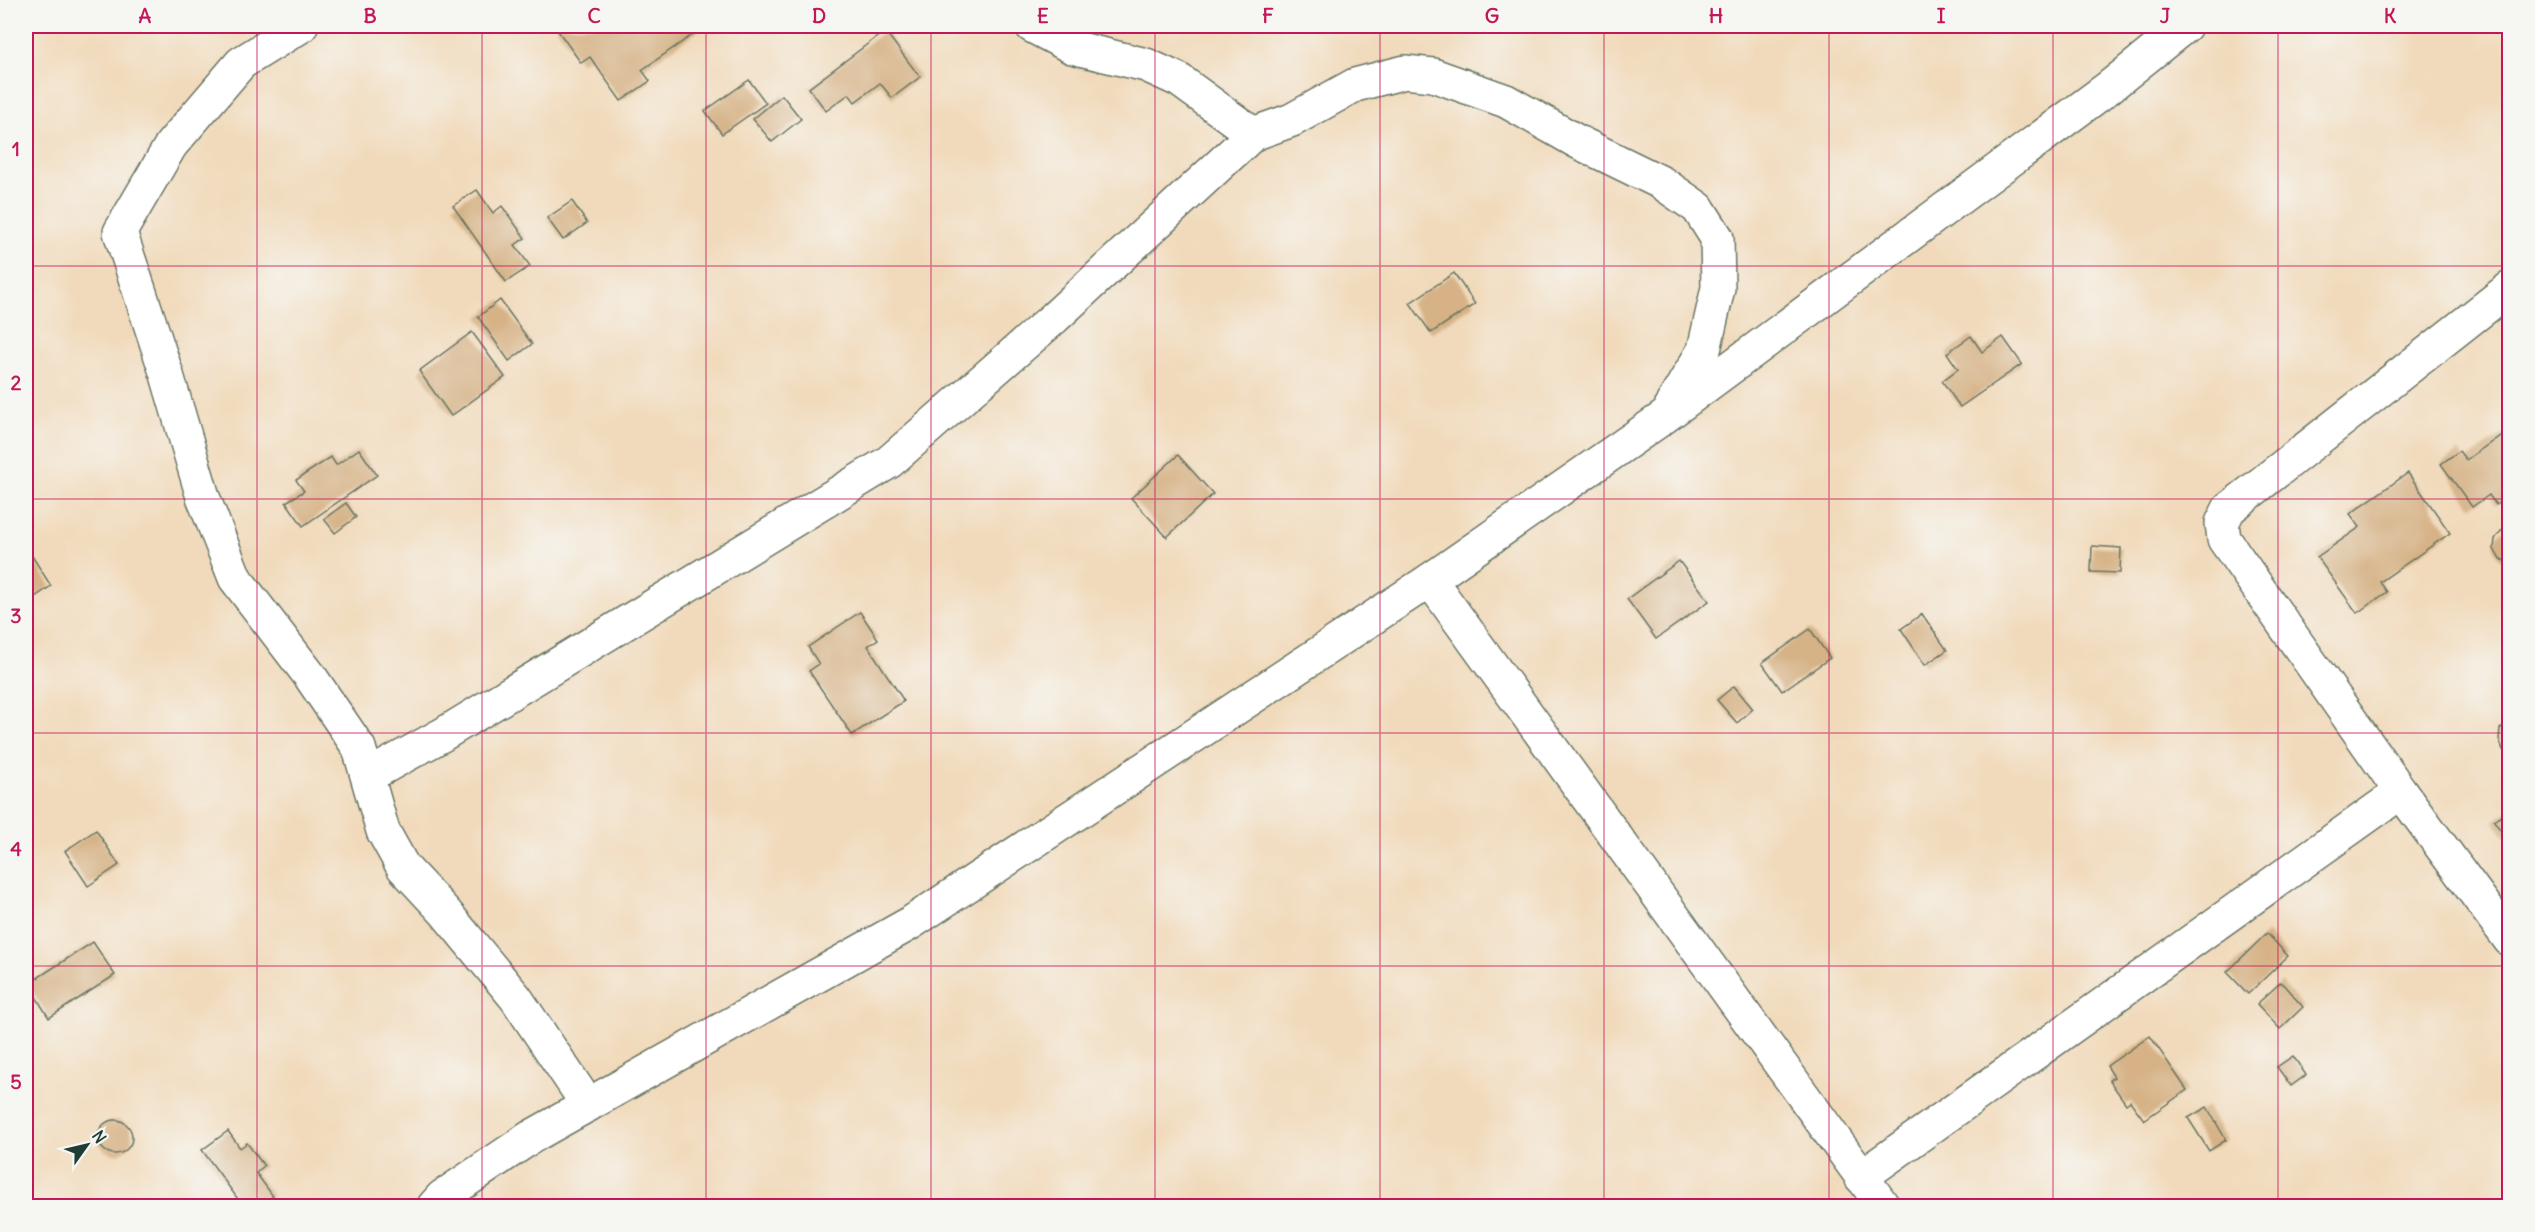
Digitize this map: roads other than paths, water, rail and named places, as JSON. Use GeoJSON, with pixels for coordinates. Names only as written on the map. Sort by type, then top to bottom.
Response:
{"type":"FeatureCollection","features":[{"type":"Feature","properties":{"kind":"street"},"geometry":{"type":"LineString","coordinates":[[300,26],[241,63],[171,145],[120,232],[203,497],[235,578],[336,713],[359,748],[383,831],[403,867],[445,912],[516,998],[588,1105]]}},
{"type":"Feature","properties":{"kind":"street"},"geometry":{"type":"LineString","coordinates":[[1032,26],[1072,47],[1146,65],[1179,80],[1253,134]]}},
{"type":"Feature","properties":{"kind":"street"},"geometry":{"type":"LineString","coordinates":[[434,1206],[442,1197],[531,1137],[909,924],[1430,580],[1664,417],[2108,88],[2185,26]]}},
{"type":"Feature","properties":{"kind":"street"},"geometry":{"type":"LineString","coordinates":[[368,776],[442,735],[889,462],[1054,318],[1253,134],[1292,120],[1354,85],[1405,72],[1433,75],[1506,101],[1578,142],[1662,183],[1698,208],[1718,238],[1718,288],[1704,350],[1664,417]]}},
{"type":"Feature","properties":{"kind":"street"},"geometry":{"type":"LineString","coordinates":[[2510,288],[2229,509],[2222,523],[2224,539],[2401,792],[2510,940]]}},
{"type":"Feature","properties":{"kind":"street"},"geometry":{"type":"LineString","coordinates":[[1430,580],[1883,1206]]}},
{"type":"Feature","properties":{"kind":"street"},"geometry":{"type":"LineString","coordinates":[[1861,1177],[2401,792]]}}]}
